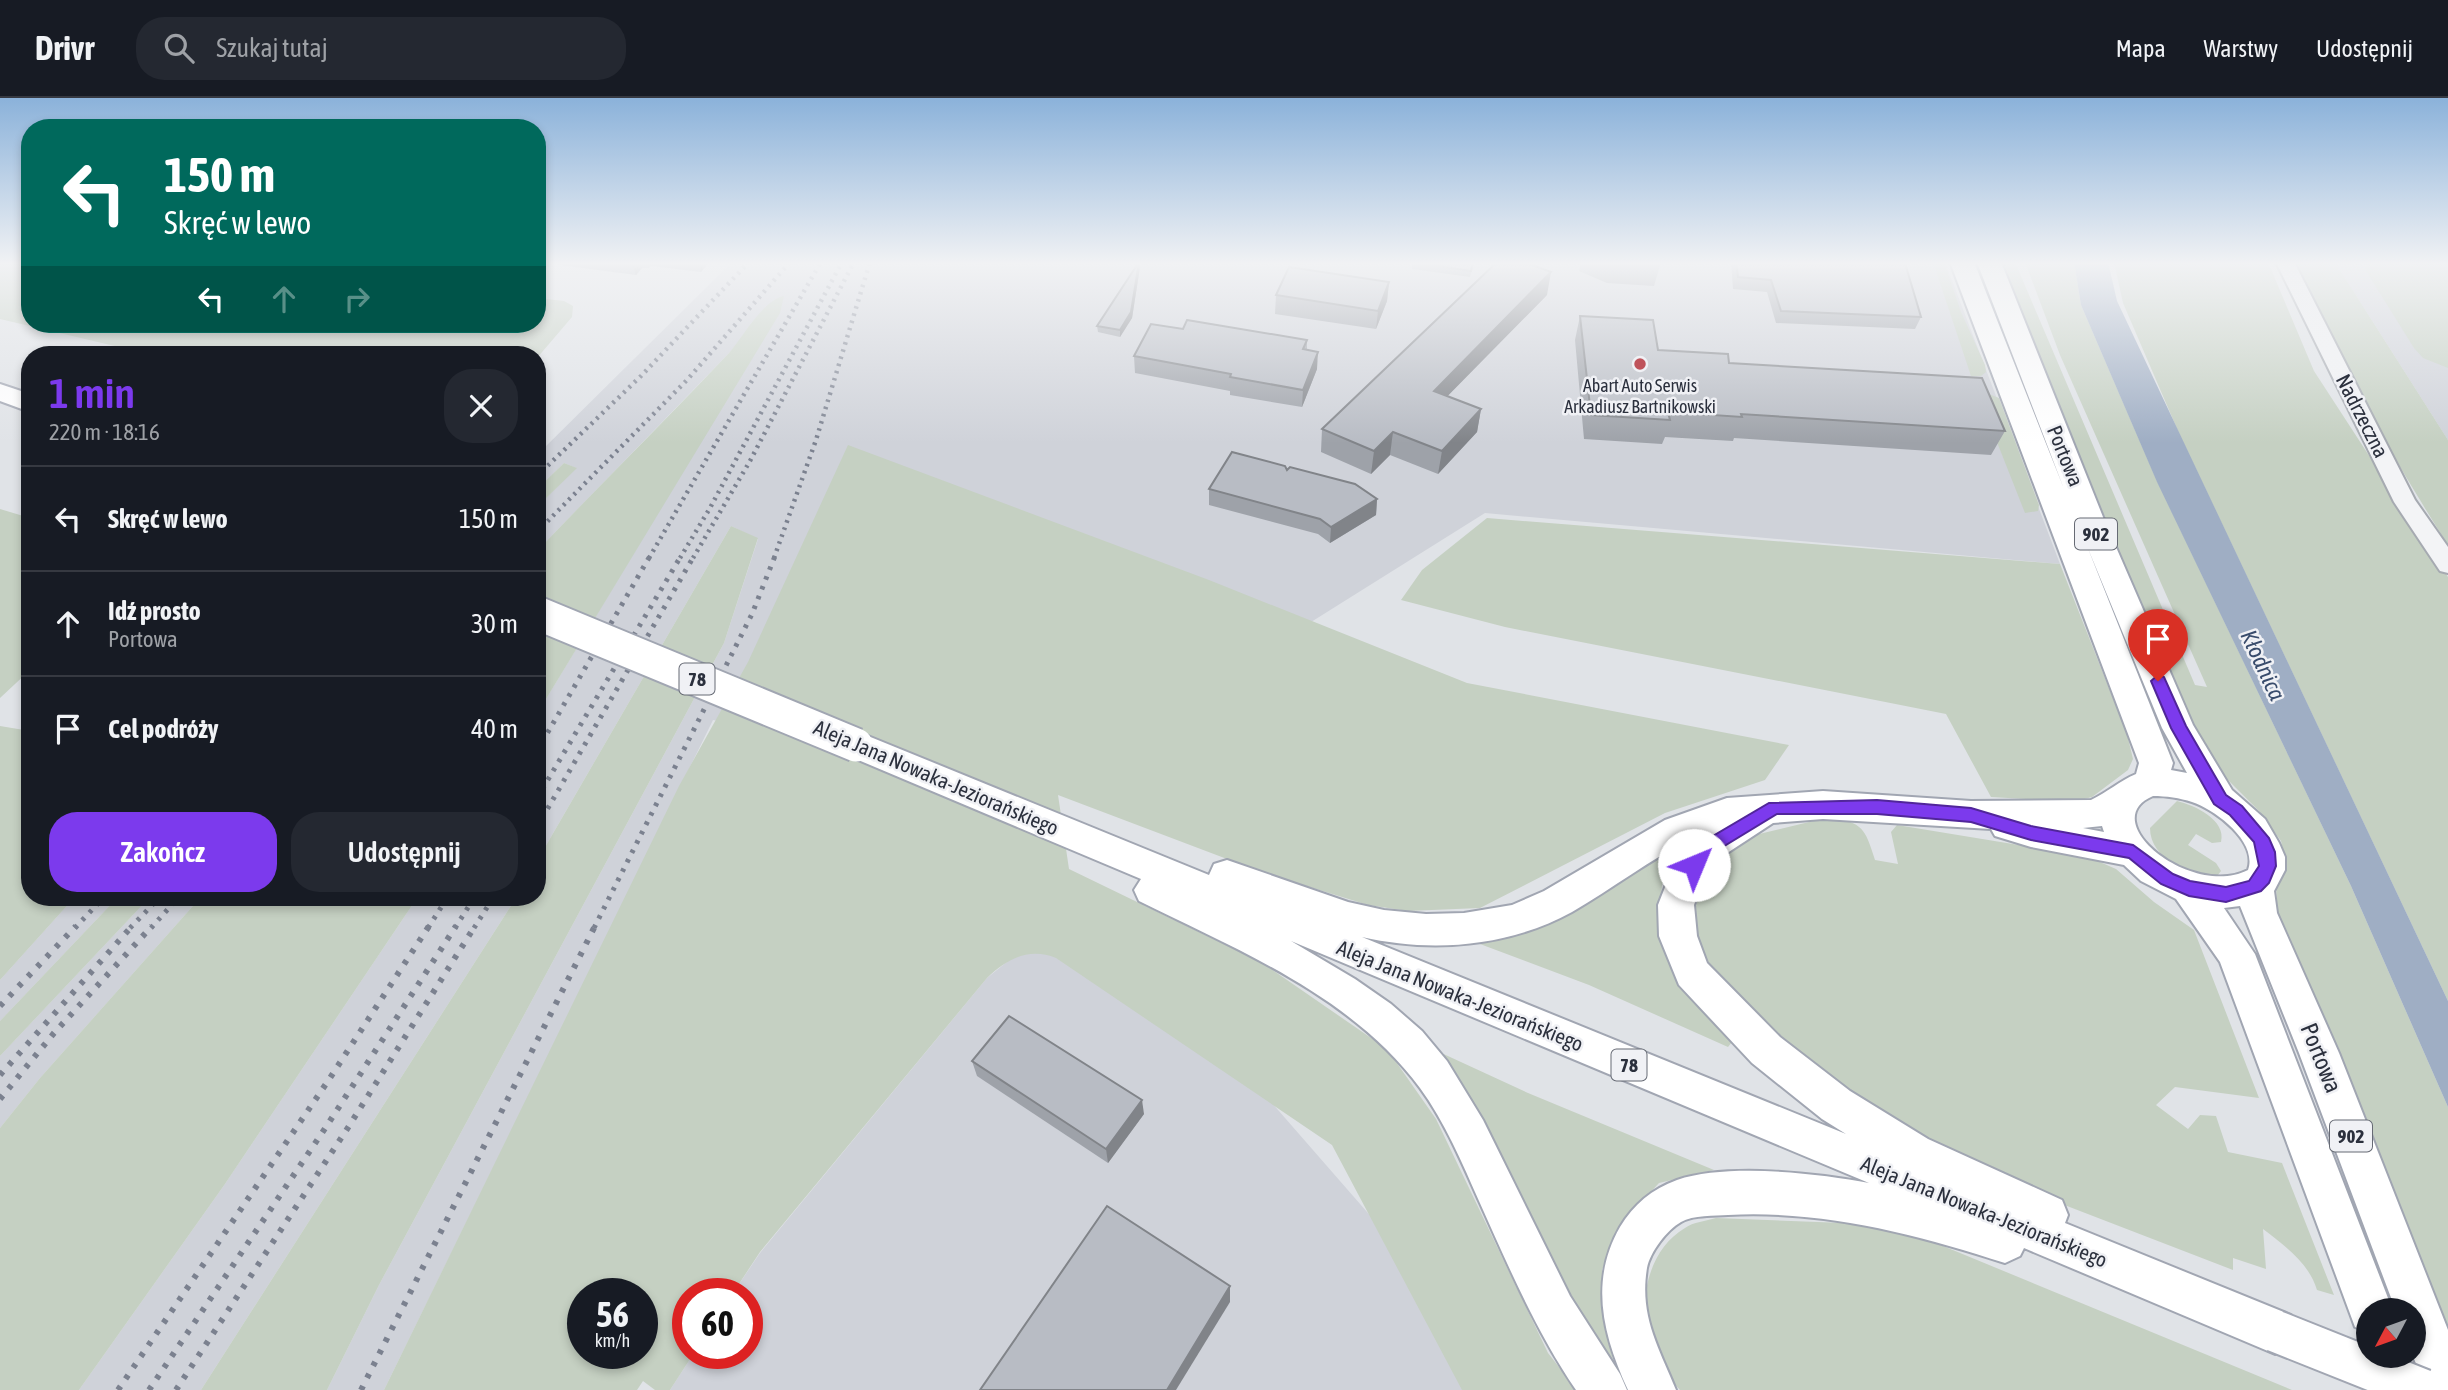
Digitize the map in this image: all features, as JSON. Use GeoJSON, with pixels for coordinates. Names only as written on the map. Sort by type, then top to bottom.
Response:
{"type":"FeatureCollection","features":[{"type":"Feature","properties":{"kind":"main road","name":"Portowa"},"geometry":{"type":"LineString","coordinates":[[1985,322],[2156,763],[2151,782]]}},
{"type":"Feature","properties":{"kind":"main road","name":"Portowa"},"geometry":{"type":"LineString","coordinates":[[2013,322],[2089,517],[2178,728],[2220,799]]}},
{"type":"Feature","properties":{"kind":"main road"},"geometry":{"type":"LineString","coordinates":[[0,391],[21,400]]}},
{"type":"Feature","properties":{"kind":"main road","name":"Aleja Jana Nowaka-Jeziorańskiego"},"geometry":{"type":"LineString","coordinates":[[546,617],[2224,1311],[2423,1390]]}},
{"type":"Feature","properties":{"kind":"main road","name":"902"},"geometry":{"type":"LineString","coordinates":[[2119,802],[2119,826],[2133,852],[2167,879],[2189,888],[2226,894],[2255,886],[2263,878],[2267,866],[2266,852],[2250,824],[2220,799],[2197,788],[2151,782]]}},
{"type":"Feature","properties":{"kind":"main road"},"geometry":{"type":"LineString","coordinates":[[1073,835],[1176,856],[1307,906],[1348,918],[1384,926],[1451,929],[1515,920],[1557,902],[1677,830],[1727,812],[1775,808],[1877,807],[1971,815],[2095,814],[2119,802],[2126,793],[2151,782]]}},
{"type":"Feature","properties":{"kind":"main road"},"geometry":{"type":"LineString","coordinates":[[1775,808],[1702,851],[1686,878],[1676,905],[1678,936],[1692,973],[1766,1050],[1847,1112],[1913,1153],[2043,1213],[2224,1311]]}},
{"type":"Feature","properties":{"kind":"main road"},"geometry":{"type":"LineString","coordinates":[[1971,815],[2031,833],[2133,852]]}},
{"type":"Feature","properties":{"kind":"main road"},"geometry":{"type":"LineString","coordinates":[[1073,835],[1146,887],[1268,948],[1348,996],[1394,1030],[1433,1073],[1464,1125],[1569,1338],[1604,1390]]}},
{"type":"Feature","properties":{"kind":"main road","name":"Portowa"},"geometry":{"type":"LineString","coordinates":[[2255,886],[2259,913],[2319,1053],[2448,1388]]}},
{"type":"Feature","properties":{"kind":"main road","name":"Portowa"},"geometry":{"type":"LineString","coordinates":[[2189,888],[2236,954],[2366,1298]]}},
{"type":"Feature","properties":{"kind":"main road"},"geometry":{"type":"LineString","coordinates":[[1653,1390],[1633,1352],[1625,1325],[1622,1293],[1627,1258],[1639,1233],[1674,1202],[1707,1196],[1763,1193],[1827,1198],[1901,1212],[1978,1233],[2224,1311]]}},
{"type":"Feature","properties":{"kind":"main road"},"geometry":{"type":"LineString","coordinates":[[2392,1368],[2400,1390]]}},
{"type":"Feature","properties":{"kind":"street","name":"Nadrzeczna"},"geometry":{"type":"LineString","coordinates":[[2315,322],[2405,502],[2448,565]]}},
{"type":"Feature","properties":{"kind":"shaded area"},"geometry":{"type":"Polygon","coordinates":[[[671,322],[753,322],[731,351],[546,542],[546,498],[576,468],[564,463],[546,480],[546,446],[671,322]]]}},
{"type":"Feature","properties":{"kind":"shaded area"},"geometry":{"type":"Polygon","coordinates":[[[758,322],[1968,322],[2060,564],[1485,513],[1056,782],[713,720],[384,1390],[327,1390],[379,1285],[724,643],[758,539],[731,526],[546,845],[546,699],[665,501],[758,322]]]}},
{"type":"Feature","properties":{"kind":"shaded area"},"geometry":{"type":"Polygon","coordinates":[[[2373,322],[2448,322],[2448,440],[2373,322]]]}},
{"type":"Feature","properties":{"kind":"shaded area"},"geometry":{"type":"Polygon","coordinates":[[[1068,869],[1422,1275],[1495,1390],[670,1390],[684,1369],[763,1369],[763,1278],[743,1278],[760,1253],[987,978],[1013,957],[1068,869]]]}},
{"type":"Feature","properties":{"kind":"shaded area"},"geometry":{"type":"Polygon","coordinates":[[[67,906],[109,906],[0,1021],[0,980],[67,906]]]}},
{"type":"Feature","properties":{"kind":"shaded area"},"geometry":{"type":"Polygon","coordinates":[[[141,906],[193,906],[40,1078],[0,1128],[0,1056],[141,906]]]}},
{"type":"Feature","properties":{"kind":"shaded area"},"geometry":{"type":"Polygon","coordinates":[[[412,906],[511,906],[201,1390],[79,1390],[225,1184],[412,906]]]}},
{"type":"Feature","properties":{"kind":"green space"},"geometry":{"type":"Polygon","coordinates":[[[546,322],[567,322],[546,347],[115,346],[60,333],[546,333],[546,322]]]}},
{"type":"Feature","properties":{"kind":"green space"},"geometry":{"type":"Polygon","coordinates":[[[752,322],[774,322],[546,699],[546,542],[729,353],[752,322]]]}},
{"type":"Feature","properties":{"kind":"green space"},"geometry":{"type":"Polygon","coordinates":[[[1953,322],[1966,322],[1985,365],[1986,372],[1981,376],[1971,376],[1953,322]]]}},
{"type":"Feature","properties":{"kind":"green space"},"geometry":{"type":"Polygon","coordinates":[[[2024,322],[2041,322],[2195,685],[2207,687],[2048,322],[2088,322],[2157,481],[2351,886],[2448,1107],[2448,1335],[2277,910],[2276,884],[2284,854],[2281,841],[2259,811],[2208,760],[2087,484],[2024,322]]]}},
{"type":"Feature","properties":{"kind":"green space"},"geometry":{"type":"Polygon","coordinates":[[[2131,322],[2293,322],[2314,371],[2448,577],[2448,1001],[2178,431],[2131,322]]]}},
{"type":"Feature","properties":{"kind":"green space"},"geometry":{"type":"Polygon","coordinates":[[[2321,322],[2373,322],[2448,440],[2448,545],[2365,406],[2321,322]]]}},
{"type":"Feature","properties":{"kind":"green space"},"geometry":{"type":"Polygon","coordinates":[[[2398,322],[2448,322],[2448,368],[2423,358],[2398,322]]]}},
{"type":"Feature","properties":{"kind":"green space"},"geometry":{"type":"Polygon","coordinates":[[[1976,389],[1999,398],[2039,505],[2038,511],[2025,513],[1976,389]]]}},
{"type":"Feature","properties":{"kind":"green space"},"geometry":{"type":"Polygon","coordinates":[[[848,445],[1209,580],[1467,683],[1789,745],[1765,780],[1665,813],[1480,908],[1408,911],[1368,905],[1264,873],[1058,795],[1069,869],[1261,962],[1387,1049],[1436,1119],[1548,1353],[1577,1390],[1462,1390],[1332,1145],[1056,958],[1028,954],[1002,965],[987,978],[760,1252],[743,1278],[672,1278],[672,1369],[684,1369],[670,1390],[655,1390],[643,1381],[637,1390],[384,1390],[679,786],[748,662],[848,445]]]}},
{"type":"Feature","properties":{"kind":"green space"},"geometry":{"type":"Polygon","coordinates":[[[564,463],[577,468],[546,498],[546,480],[564,463]]]}},
{"type":"Feature","properties":{"kind":"green space"},"geometry":{"type":"Polygon","coordinates":[[[0,509],[21,515],[21,678],[0,698],[0,509]]]}},
{"type":"Feature","properties":{"kind":"green space"},"geometry":{"type":"Polygon","coordinates":[[[1487,518],[2060,564],[2127,734],[2133,759],[2128,770],[2092,797],[2073,802],[1991,797],[1946,714],[1505,627],[1401,600],[1422,570],[1487,518]]]}},
{"type":"Feature","properties":{"kind":"green space"},"geometry":{"type":"Polygon","coordinates":[[[731,526],[758,538],[724,643],[379,1285],[327,1390],[201,1390],[511,906],[546,906],[546,845],[731,526]]]}},
{"type":"Feature","properties":{"kind":"green space"},"geometry":{"type":"Polygon","coordinates":[[[0,726],[21,730],[21,906],[67,906],[0,980],[0,726]]]}},
{"type":"Feature","properties":{"kind":"green space"},"geometry":{"type":"Polygon","coordinates":[[[2177,801],[2200,810],[2219,827],[2221,842],[2212,843],[2196,834],[2188,845],[2216,863],[2221,871],[2217,876],[2184,868],[2164,857],[2157,849],[2150,828],[2177,801]]]}},
{"type":"Feature","properties":{"kind":"green space"},"geometry":{"type":"Polygon","coordinates":[[[1830,817],[1850,822],[1861,829],[1875,860],[1898,864],[1891,832],[1897,825],[2086,856],[2116,869],[2154,902],[2194,930],[2259,1098],[2175,1087],[2156,1105],[2188,1129],[2200,1115],[2216,1116],[2228,1152],[2282,1163],[2334,1295],[2317,1290],[2302,1263],[2263,1229],[2266,1269],[2233,1258],[2233,1270],[2018,1187],[1848,1096],[1789,1049],[1711,969],[1697,939],[1696,906],[1702,878],[1716,859],[1751,836],[1830,817]]]}},
{"type":"Feature","properties":{"kind":"green space"},"geometry":{"type":"Polygon","coordinates":[[[1673,846],[1680,852],[1662,885],[1659,924],[1671,963],[1732,1042],[1728,1047],[1589,985],[1480,944],[1525,932],[1604,890],[1673,846]]]}},
{"type":"Feature","properties":{"kind":"green space"},"geometry":{"type":"Polygon","coordinates":[[[109,906],[141,906],[0,1056],[0,1021],[109,906]]]}},
{"type":"Feature","properties":{"kind":"green space"},"geometry":{"type":"Polygon","coordinates":[[[193,906],[412,906],[225,1184],[79,1390],[0,1390],[0,1128],[40,1078],[193,906]]]}},
{"type":"Feature","properties":{"kind":"green space"},"geometry":{"type":"Polygon","coordinates":[[[1437,1051],[1528,1093],[1714,1170],[1659,1183],[1620,1225],[1602,1270],[1605,1329],[1614,1363],[1622,1380],[1603,1356],[1538,1243],[1437,1051]]]}},
{"type":"Feature","properties":{"kind":"green space"},"geometry":{"type":"Polygon","coordinates":[[[1716,1218],[1870,1224],[1931,1241],[2292,1390],[1680,1390],[1655,1356],[1650,1344],[1645,1313],[1648,1280],[1662,1250],[1672,1238],[1692,1224],[1716,1218]]]}},
{"type":"Feature","properties":{"kind":"water","name":"Kłodnica"},"geometry":{"type":"Polygon","coordinates":[[[2088,322],[2127,322],[2448,1001],[2448,1107],[2351,886],[2157,482],[2088,322]]]}},
{"type":"Feature","properties":{"kind":"building"},"geometry":{"type":"Polygon","coordinates":[[[1099,322],[1125,322],[1120,330],[1097,326],[1099,322]]]}},
{"type":"Feature","properties":{"kind":"building"},"geometry":{"type":"Polygon","coordinates":[[[1186,322],[1201,322],[1307,340],[1303,349],[1318,352],[1303,390],[1134,356],[1151,324],[1183,329],[1186,322]]]}},
{"type":"Feature","properties":{"kind":"building"},"geometry":{"type":"Polygon","coordinates":[[[1434,322],[1502,322],[1434,391],[1481,409],[1442,451],[1393,432],[1374,451],[1322,429],[1434,322]]]}},
{"type":"Feature","properties":{"kind":"building"},"geometry":{"type":"Polygon","coordinates":[[[1581,322],[1653,322],[1658,350],[1728,354],[1729,363],[1982,378],[2005,431],[1741,414],[1742,417],[1668,412],[1670,420],[1591,415],[1581,322]]]}},
{"type":"Feature","properties":{"kind":"building"},"geometry":{"type":"Polygon","coordinates":[[[1232,452],[1285,466],[1287,470],[1290,467],[1355,484],[1377,499],[1331,527],[1320,519],[1209,489],[1232,452]]]}},
{"type":"Feature","properties":{"kind":"building"},"geometry":{"type":"Polygon","coordinates":[[[1009,1016],[1142,1100],[1106,1149],[972,1061],[1009,1016]]]}},
{"type":"Feature","properties":{"kind":"building"},"geometry":{"type":"Polygon","coordinates":[[[1107,1206],[1230,1286],[1167,1390],[980,1390],[1107,1206]]]}},
{"type":"Feature","properties":{"kind":"railway"},"geometry":{"type":"LineString","coordinates":[[546,467],[641,376],[692,322]]}},
{"type":"Feature","properties":{"kind":"railway"},"geometry":{"type":"LineString","coordinates":[[546,523],[687,380],[737,322]]}},
{"type":"Feature","properties":{"kind":"railway"},"geometry":{"type":"LineString","coordinates":[[649,558],[786,322]]}},
{"type":"Feature","properties":{"kind":"railway"},"geometry":{"type":"LineString","coordinates":[[680,558],[710,508],[810,322]]}},
{"type":"Feature","properties":{"kind":"railway"},"geometry":{"type":"LineString","coordinates":[[693,558],[750,461],[822,322]]}},
{"type":"Feature","properties":{"kind":"railway"},"geometry":{"type":"LineString","coordinates":[[774,558],[816,440],[852,322]]}},
{"type":"Feature","properties":{"kind":"railway"},"geometry":{"type":"LineString","coordinates":[[546,735],[650,556]]}},
{"type":"Feature","properties":{"kind":"railway"},"geometry":{"type":"LineString","coordinates":[[546,783],[681,556]]}},
{"type":"Feature","properties":{"kind":"railway"},"geometry":{"type":"LineString","coordinates":[[546,811],[694,556]]}},
{"type":"Feature","properties":{"kind":"railway"},"geometry":{"type":"LineString","coordinates":[[594,928],[752,614],[775,556]]}},
{"type":"Feature","properties":{"kind":"railway"},"geometry":{"type":"LineString","coordinates":[[75,928],[96,906]]}},
{"type":"Feature","properties":{"kind":"railway"},"geometry":{"type":"LineString","coordinates":[[130,928],[151,906]]}},
{"type":"Feature","properties":{"kind":"railway"},"geometry":{"type":"LineString","coordinates":[[151,928],[171,906]]}},
{"type":"Feature","properties":{"kind":"railway"},"geometry":{"type":"LineString","coordinates":[[428,928],[442,906]]}},
{"type":"Feature","properties":{"kind":"railway"},"geometry":{"type":"LineString","coordinates":[[455,928],[469,906]]}},
{"type":"Feature","properties":{"kind":"railway"},"geometry":{"type":"LineString","coordinates":[[474,928],[488,906]]}},
{"type":"Feature","properties":{"kind":"railway"},"geometry":{"type":"LineString","coordinates":[[0,1006],[76,926]]}},
{"type":"Feature","properties":{"kind":"railway"},"geometry":{"type":"LineString","coordinates":[[0,1075],[132,926]]}},
{"type":"Feature","properties":{"kind":"railway"},"geometry":{"type":"LineString","coordinates":[[0,1099],[54,1033],[152,926]]}},
{"type":"Feature","properties":{"kind":"railway"},"geometry":{"type":"LineString","coordinates":[[118,1390],[328,1081],[429,926]]}},
{"type":"Feature","properties":{"kind":"railway"},"geometry":{"type":"LineString","coordinates":[[149,1390],[326,1127],[456,926]]}},
{"type":"Feature","properties":{"kind":"railway"},"geometry":{"type":"LineString","coordinates":[[176,1390],[349,1126],[475,926]]}},
{"type":"Feature","properties":{"kind":"railway"},"geometry":{"type":"LineString","coordinates":[[361,1390],[595,926]]}},
{"type":"Feature","properties":{"kind":"place","name":"Abart Auto Serwis Arkadiusz Bartnikowski"},"geometry":{"type":"Point","coordinates":[1640,364]}},
{"type":"Feature","properties":{"kind":"route"},"geometry":{"type":"LineString","coordinates":[[1694,865],[1702,851],[1775,808],[1823,805],[1877,807],[1971,815],[2031,833],[2133,852],[2148,867],[2189,888],[2226,894],[2255,886],[2263,878],[2267,866],[2266,852],[2260,838],[2236,810],[2220,799],[2178,728],[2158,681]]}}]}
